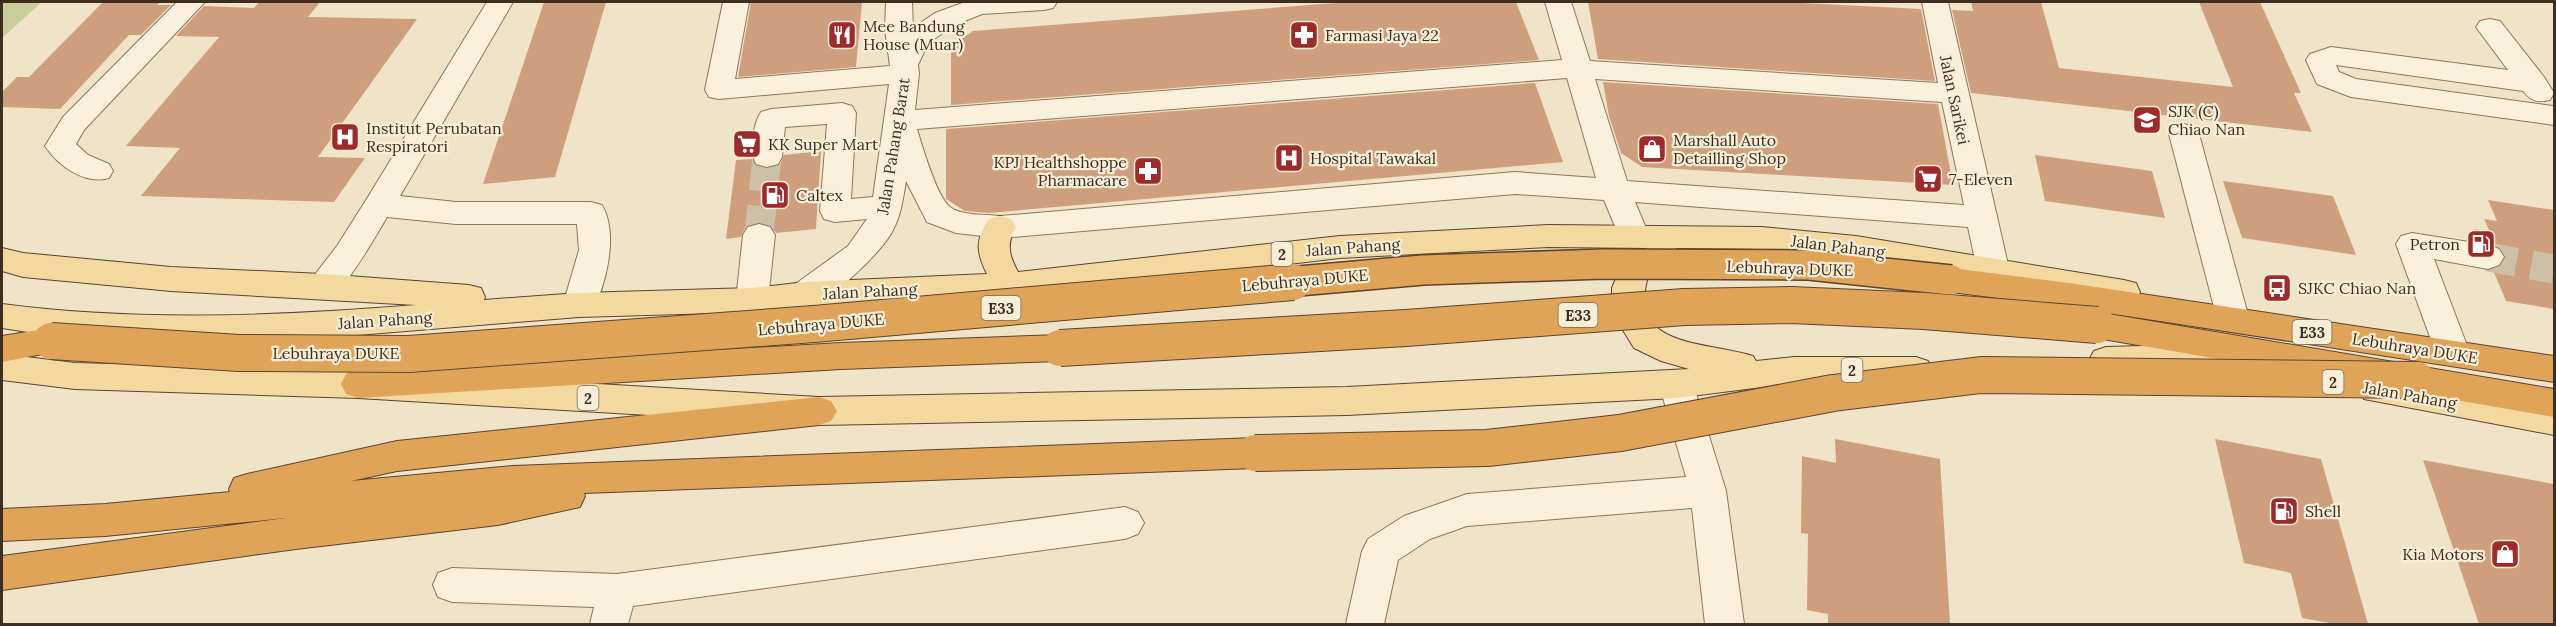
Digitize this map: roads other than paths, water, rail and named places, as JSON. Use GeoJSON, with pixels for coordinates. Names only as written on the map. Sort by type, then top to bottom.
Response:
{"type":"FeatureCollection","features":[{"type":"Feature","properties":{"kind":"highway","name":"Lebuhraya DUKE"},"geometry":{"type":"LineString","coordinates":[[51,341],[239,353],[409,354],[814,324],[1423,270],[1603,264],[1809,265],[2069,295],[2554,369]]}},
{"type":"Feature","properties":{"kind":"highway","name":"Lebuhraya DUKE"},"geometry":{"type":"LineString","coordinates":[[357,384],[829,357],[1060,348],[1406,328],[1684,307],[1791,305],[1923,311],[2097,325],[2554,403]]}},
{"type":"Feature","properties":{"kind":"highway","name":"E33"},"geometry":{"type":"LineString","coordinates":[[2,337],[51,341]]}},
{"type":"Feature","properties":{"kind":"highway","name":"E33"},"geometry":{"type":"LineString","coordinates":[[2,349],[51,341]]}},
{"type":"Feature","properties":{"kind":"highway"},"geometry":{"type":"LineString","coordinates":[[2,525],[105,520],[513,482],[1255,453],[1487,448],[1620,433],[1833,393],[1981,375],[2417,380]]}},
{"type":"Feature","properties":{"kind":"highway"},"geometry":{"type":"LineString","coordinates":[[105,520],[397,456],[819,411]]}},
{"type":"Feature","properties":{"kind":"highway"},"geometry":{"type":"LineString","coordinates":[[2,573],[296,533],[498,509],[660,478]]}},
{"type":"Feature","properties":{"kind":"main road"},"geometry":{"type":"LineString","coordinates":[[1000,227],[992,236],[990,246],[1008,285]]}},
{"type":"Feature","properties":{"kind":"main road","name":"Jalan Pahang"},"geometry":{"type":"LineString","coordinates":[[2,316],[54,323],[177,327],[321,325],[579,305],[752,300],[806,294],[1008,285],[1340,247],[1549,236],[1633,235],[1762,238],[1856,247],[2554,364]]}},
{"type":"Feature","properties":{"kind":"main road"},"geometry":{"type":"LineString","coordinates":[[1762,238],[1658,255],[1635,267],[1628,288],[1628,310],[1646,339],[1673,352],[1713,362],[1794,370]]}},
{"type":"Feature","properties":{"kind":"main road"},"geometry":{"type":"LineString","coordinates":[[2,260],[23,265],[171,279],[322,286],[579,305]]}},
{"type":"Feature","properties":{"kind":"main road","name":"Jalan Pahang"},"geometry":{"type":"LineString","coordinates":[[2,368],[75,376],[357,384],[819,411],[1347,401],[1676,384],[1794,370],[1945,371],[2018,368],[2109,360],[2181,358],[2353,385],[2554,421]]}},
{"type":"Feature","properties":{"kind":"street"},"geometry":{"type":"LineString","coordinates":[[98,171],[77,162],[60,146],[73,124],[192,2]]}},
{"type":"Feature","properties":{"kind":"street"},"geometry":{"type":"LineString","coordinates":[[322,286],[348,254],[379,205],[500,2]]}},
{"type":"Feature","properties":{"kind":"street"},"geometry":{"type":"LineString","coordinates":[[736,2],[719,90],[905,68],[917,38],[972,4],[1044,2]]}},
{"type":"Feature","properties":{"kind":"street","name":"Jalan Pahang Barat"},"geometry":{"type":"LineString","coordinates":[[806,294],[859,254],[878,230],[887,207],[900,122],[905,68],[899,30],[899,2]]}},
{"type":"Feature","properties":{"kind":"street"},"geometry":{"type":"LineString","coordinates":[[1558,2],[1615,190],[1633,235]]}},
{"type":"Feature","properties":{"kind":"street","name":"Jalan Sarikei"},"geometry":{"type":"LineString","coordinates":[[1935,2],[1993,269]]}},
{"type":"Feature","properties":{"kind":"street"},"geometry":{"type":"LineString","coordinates":[[2490,27],[2534,83],[2554,117]]}},
{"type":"Feature","properties":{"kind":"street"},"geometry":{"type":"LineString","coordinates":[[2534,83],[2331,56],[2320,60],[2327,78],[2351,88],[2483,105],[2554,117]]}},
{"type":"Feature","properties":{"kind":"street"},"geometry":{"type":"LineString","coordinates":[[1953,93],[1579,69],[1523,70],[900,122],[914,165],[938,214],[956,222],[1000,227],[1515,183],[1980,217]]}},
{"type":"Feature","properties":{"kind":"street"},"geometry":{"type":"LineString","coordinates":[[2466,74],[2483,105]]}},
{"type":"Feature","properties":{"kind":"street"},"geometry":{"type":"LineString","coordinates":[[767,157],[771,119],[842,113],[835,211],[887,207]]}},
{"type":"Feature","properties":{"kind":"street"},"geometry":{"type":"LineString","coordinates":[[2184,134],[2231,311]]}},
{"type":"Feature","properties":{"kind":"street"},"geometry":{"type":"LineString","coordinates":[[379,205],[456,213],[591,213],[595,250],[579,305]]}},
{"type":"Feature","properties":{"kind":"street"},"geometry":{"type":"LineString","coordinates":[[752,300],[759,235]]}},
{"type":"Feature","properties":{"kind":"street"},"geometry":{"type":"LineString","coordinates":[[2451,348],[2412,244],[2488,257]]}},
{"type":"Feature","properties":{"kind":"street"},"geometry":{"type":"LineString","coordinates":[[1676,384],[1707,491],[1725,624]]}},
{"type":"Feature","properties":{"kind":"street"},"geometry":{"type":"LineString","coordinates":[[1365,624],[1381,551],[1417,526],[1467,510],[1707,491]]}},
{"type":"Feature","properties":{"kind":"street"},"geometry":{"type":"LineString","coordinates":[[452,585],[613,608],[1125,523]]}},
{"type":"Feature","properties":{"kind":"tunnel"},"geometry":{"type":"LineString","coordinates":[[759,235],[767,157]]}},
{"type":"Feature","properties":{"kind":"tunnel"},"geometry":{"type":"LineString","coordinates":[[2488,257],[2554,269]]}},
{"type":"Feature","properties":{"kind":"place","name":"Mee Bandung House (Muar)"},"geometry":{"type":"Point","coordinates":[842,35]}},
{"type":"Feature","properties":{"kind":"place","name":"Farmasi Jaya 22"},"geometry":{"type":"Point","coordinates":[1304,35]}},
{"type":"Feature","properties":{"kind":"place","name":"SJK (C) Chiao Nan"},"geometry":{"type":"Point","coordinates":[2147,120]}},
{"type":"Feature","properties":{"kind":"place","name":"Institut Perubatan Respiratori"},"geometry":{"type":"Point","coordinates":[345,137]}},
{"type":"Feature","properties":{"kind":"place","name":"KK Super Mart"},"geometry":{"type":"Point","coordinates":[747,144]}},
{"type":"Feature","properties":{"kind":"place","name":"Marshall Auto Detailling Shop"},"geometry":{"type":"Point","coordinates":[1652,149]}},
{"type":"Feature","properties":{"kind":"place","name":"Hospital Tawakal"},"geometry":{"type":"Point","coordinates":[1289,158]}},
{"type":"Feature","properties":{"kind":"place","name":"KPJ Healthshoppe Pharmacare"},"geometry":{"type":"Point","coordinates":[1148,171]}},
{"type":"Feature","properties":{"kind":"place","name":"7-Eleven"},"geometry":{"type":"Point","coordinates":[1928,179]}},
{"type":"Feature","properties":{"kind":"place","name":"Caltex"},"geometry":{"type":"Point","coordinates":[775,195]}},
{"type":"Feature","properties":{"kind":"place","name":"Petron"},"geometry":{"type":"Point","coordinates":[2481,244]}},
{"type":"Feature","properties":{"kind":"place","name":"SJKC Chiao Nan"},"geometry":{"type":"Point","coordinates":[2277,288]}},
{"type":"Feature","properties":{"kind":"place","name":"Shell"},"geometry":{"type":"Point","coordinates":[2284,511]}},
{"type":"Feature","properties":{"kind":"place","name":"Kia Motors"},"geometry":{"type":"Point","coordinates":[2505,554]}}]}
